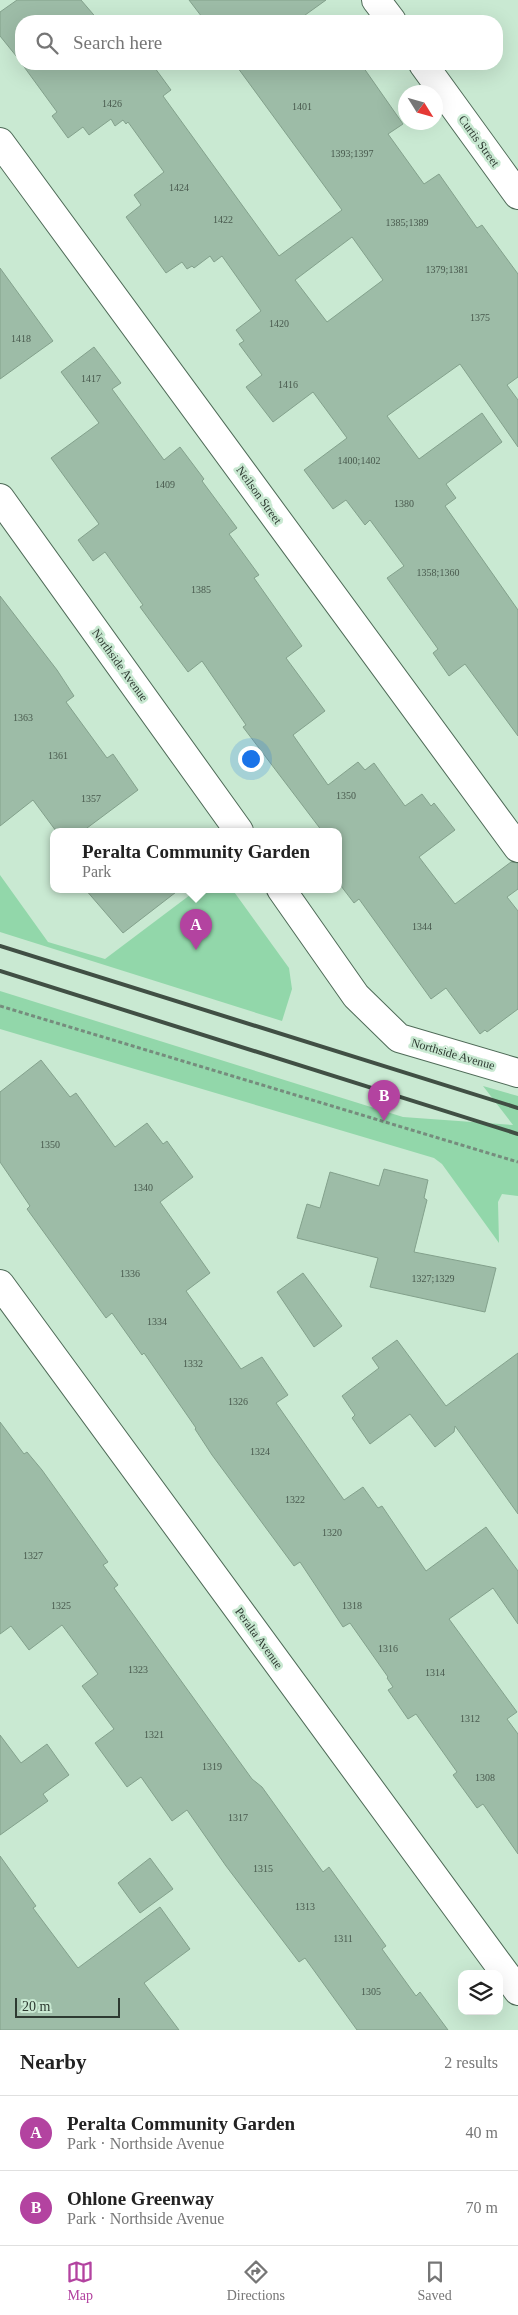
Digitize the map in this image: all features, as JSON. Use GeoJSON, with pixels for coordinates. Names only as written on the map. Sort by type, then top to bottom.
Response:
{"type":"FeatureCollection","features":[{"type":"Feature","properties":{"kind":"street"},"geometry":{"type":"LineString","coordinates":[[376,0],[387,15]]}},
{"type":"Feature","properties":{"kind":"street","name":"Curtis Street"},"geometry":{"type":"LineString","coordinates":[[427,70],[518,195]]}},
{"type":"Feature","properties":{"kind":"street","name":"Neilson Street"},"geometry":{"type":"LineString","coordinates":[[0,142],[518,848]]}},
{"type":"Feature","properties":{"kind":"street","name":"Northside Avenue"},"geometry":{"type":"LineString","coordinates":[[0,498],[238,828]]}},
{"type":"Feature","properties":{"kind":"street","name":"Northside Avenue"},"geometry":{"type":"LineString","coordinates":[[284,893],[356,996],[399,1038],[518,1073]]}},
{"type":"Feature","properties":{"kind":"street","name":"Peralta Avenue"},"geometry":{"type":"LineString","coordinates":[[0,1284],[518,1991]]}},
{"type":"Feature","properties":{"kind":"path"},"geometry":{"type":"LineString","coordinates":[[0,1006],[518,1162]]}},
{"type":"Feature","properties":{"kind":"green space"},"geometry":{"type":"Polygon","coordinates":[[[0,875],[48,942],[105,959],[193,893],[235,893],[289,968],[292,989],[282,1021],[0,932],[0,875]]]}},
{"type":"Feature","properties":{"kind":"green space"},"geometry":{"type":"Polygon","coordinates":[[[0,991],[403,1117],[513,1125],[483,1086],[518,1096],[518,1196],[502,1194],[498,1202],[499,1243],[442,1164],[434,1158],[0,1029],[0,991]]]}},
{"type":"Feature","properties":{"kind":"building"},"geometry":{"type":"Polygon","coordinates":[[[17,0],[81,0],[94,15],[15,15],[15,55],[0,36],[0,12],[17,0]]]}},
{"type":"Feature","properties":{"kind":"building"},"geometry":{"type":"Polygon","coordinates":[[[189,0],[326,0],[305,15],[200,15],[189,0]]]}},
{"type":"Feature","properties":{"kind":"building"},"geometry":{"type":"Polygon","coordinates":[[[26,70],[156,70],[171,90],[163,96],[279,256],[342,210],[239,70],[365,70],[398,117],[398,127],[388,134],[424,184],[439,174],[477,228],[482,225],[518,274],[518,377],[507,385],[518,400],[518,447],[460,364],[387,416],[419,459],[482,413],[502,442],[446,484],[456,498],[445,506],[518,610],[518,736],[465,664],[449,676],[433,653],[438,649],[387,578],[404,566],[370,520],[365,525],[346,500],[333,509],[304,470],[347,438],[313,392],[273,422],[246,387],[262,375],[239,344],[244,341],[236,330],[261,311],[222,256],[214,262],[210,256],[194,268],[192,266],[187,269],[182,262],[166,273],[126,217],[141,205],[134,195],[164,172],[128,122],[126,124],[123,120],[115,126],[111,119],[89,135],[83,127],[68,138],[52,116],[57,112],[26,70]],[[352,237],[295,280],[327,322],[383,280],[352,237]]]}},
{"type":"Feature","properties":{"kind":"building"},"geometry":{"type":"Polygon","coordinates":[[[0,268],[53,341],[0,379],[0,268]]]}},
{"type":"Feature","properties":{"kind":"building"},"geometry":{"type":"Polygon","coordinates":[[[94,347],[121,383],[112,389],[164,460],[180,447],[204,479],[202,481],[237,528],[229,534],[259,575],[254,578],[302,646],[286,658],[325,711],[293,735],[328,785],[358,762],[365,770],[374,763],[405,806],[422,794],[431,806],[434,803],[455,830],[419,857],[455,904],[511,862],[518,863],[518,889],[507,897],[518,911],[518,1009],[487,1032],[485,1030],[480,1034],[446,988],[431,999],[359,899],[354,903],[342,887],[342,828],[320,828],[243,727],[246,725],[202,661],[188,672],[140,607],[143,605],[105,552],[93,561],[78,540],[99,524],[51,458],[99,423],[61,372],[94,347]]]}},
{"type":"Feature","properties":{"kind":"building"},"geometry":{"type":"Polygon","coordinates":[[[0,596],[57,670],[74,696],[66,702],[107,758],[113,754],[138,790],[87,828],[54,828],[33,800],[0,826],[0,596]]]}},
{"type":"Feature","properties":{"kind":"building"},"geometry":{"type":"Polygon","coordinates":[[[88,893],[175,893],[123,933],[88,893]]]}},
{"type":"Feature","properties":{"kind":"building"},"geometry":{"type":"Polygon","coordinates":[[[41,1060],[70,1097],[76,1093],[115,1147],[147,1123],[163,1144],[167,1141],[193,1177],[160,1202],[210,1273],[186,1291],[241,1369],[262,1357],[288,1395],[276,1403],[344,1500],[363,1487],[378,1508],[382,1506],[426,1571],[486,1527],[518,1571],[518,1624],[493,1588],[449,1619],[517,1712],[507,1719],[518,1734],[518,1854],[483,1804],[477,1808],[453,1775],[457,1772],[416,1714],[408,1719],[388,1690],[393,1687],[388,1677],[350,1623],[343,1627],[300,1562],[294,1566],[212,1455],[196,1428],[144,1353],[142,1355],[112,1313],[106,1318],[27,1209],[30,1206],[0,1162],[0,1092],[41,1060]]]}},
{"type":"Feature","properties":{"kind":"building"},"geometry":{"type":"Polygon","coordinates":[[[384,1169],[428,1180],[424,1198],[427,1200],[414,1252],[496,1268],[485,1312],[370,1287],[378,1258],[297,1238],[307,1204],[320,1208],[330,1172],[379,1186],[384,1169]]]}},
{"type":"Feature","properties":{"kind":"building"},"geometry":{"type":"Polygon","coordinates":[[[303,1273],[342,1326],[314,1347],[277,1292],[303,1273]]]}},
{"type":"Feature","properties":{"kind":"building"},"geometry":{"type":"Polygon","coordinates":[[[397,1340],[446,1406],[518,1353],[518,1514],[455,1426],[454,1432],[435,1447],[410,1414],[370,1444],[352,1418],[355,1415],[342,1396],[379,1368],[372,1358],[397,1340]]]}},
{"type":"Feature","properties":{"kind":"building"},"geometry":{"type":"Polygon","coordinates":[[[0,1422],[24,1454],[27,1452],[42,1470],[108,1562],[103,1565],[118,1585],[114,1588],[252,1779],[262,1787],[323,1872],[329,1867],[386,1946],[382,1949],[416,1996],[420,1992],[448,2030],[357,2030],[305,1958],[299,1962],[226,1866],[187,1810],[172,1821],[141,1777],[127,1787],[95,1743],[114,1729],[82,1686],[98,1674],[62,1625],[29,1650],[11,1626],[0,1634],[0,1422]]]}},
{"type":"Feature","properties":{"kind":"building"},"geometry":{"type":"Polygon","coordinates":[[[0,1735],[21,1763],[47,1744],[69,1775],[43,1794],[48,1801],[0,1835],[0,1735]]]}},
{"type":"Feature","properties":{"kind":"building"},"geometry":{"type":"Polygon","coordinates":[[[0,1856],[36,1906],[33,1908],[78,1968],[160,1907],[190,1949],[144,1983],[179,2030],[0,2030],[0,1856]]]}},
{"type":"Feature","properties":{"kind":"building"},"geometry":{"type":"Polygon","coordinates":[[[150,1858],[173,1889],[140,1913],[118,1883],[150,1858]]]}},
{"type":"Feature","properties":{"kind":"railway"},"geometry":{"type":"LineString","coordinates":[[0,946],[518,1108]]}},
{"type":"Feature","properties":{"kind":"railway"},"geometry":{"type":"LineString","coordinates":[[0,971],[518,1134]]}},
{"type":"Feature","properties":{"kind":"place","name":"Peralta Community Garden"},"geometry":{"type":"Point","coordinates":[196,950]}},
{"type":"Feature","properties":{"kind":"place","name":"Ohlone Greenway"},"geometry":{"type":"Point","coordinates":[384,1121]}}]}
